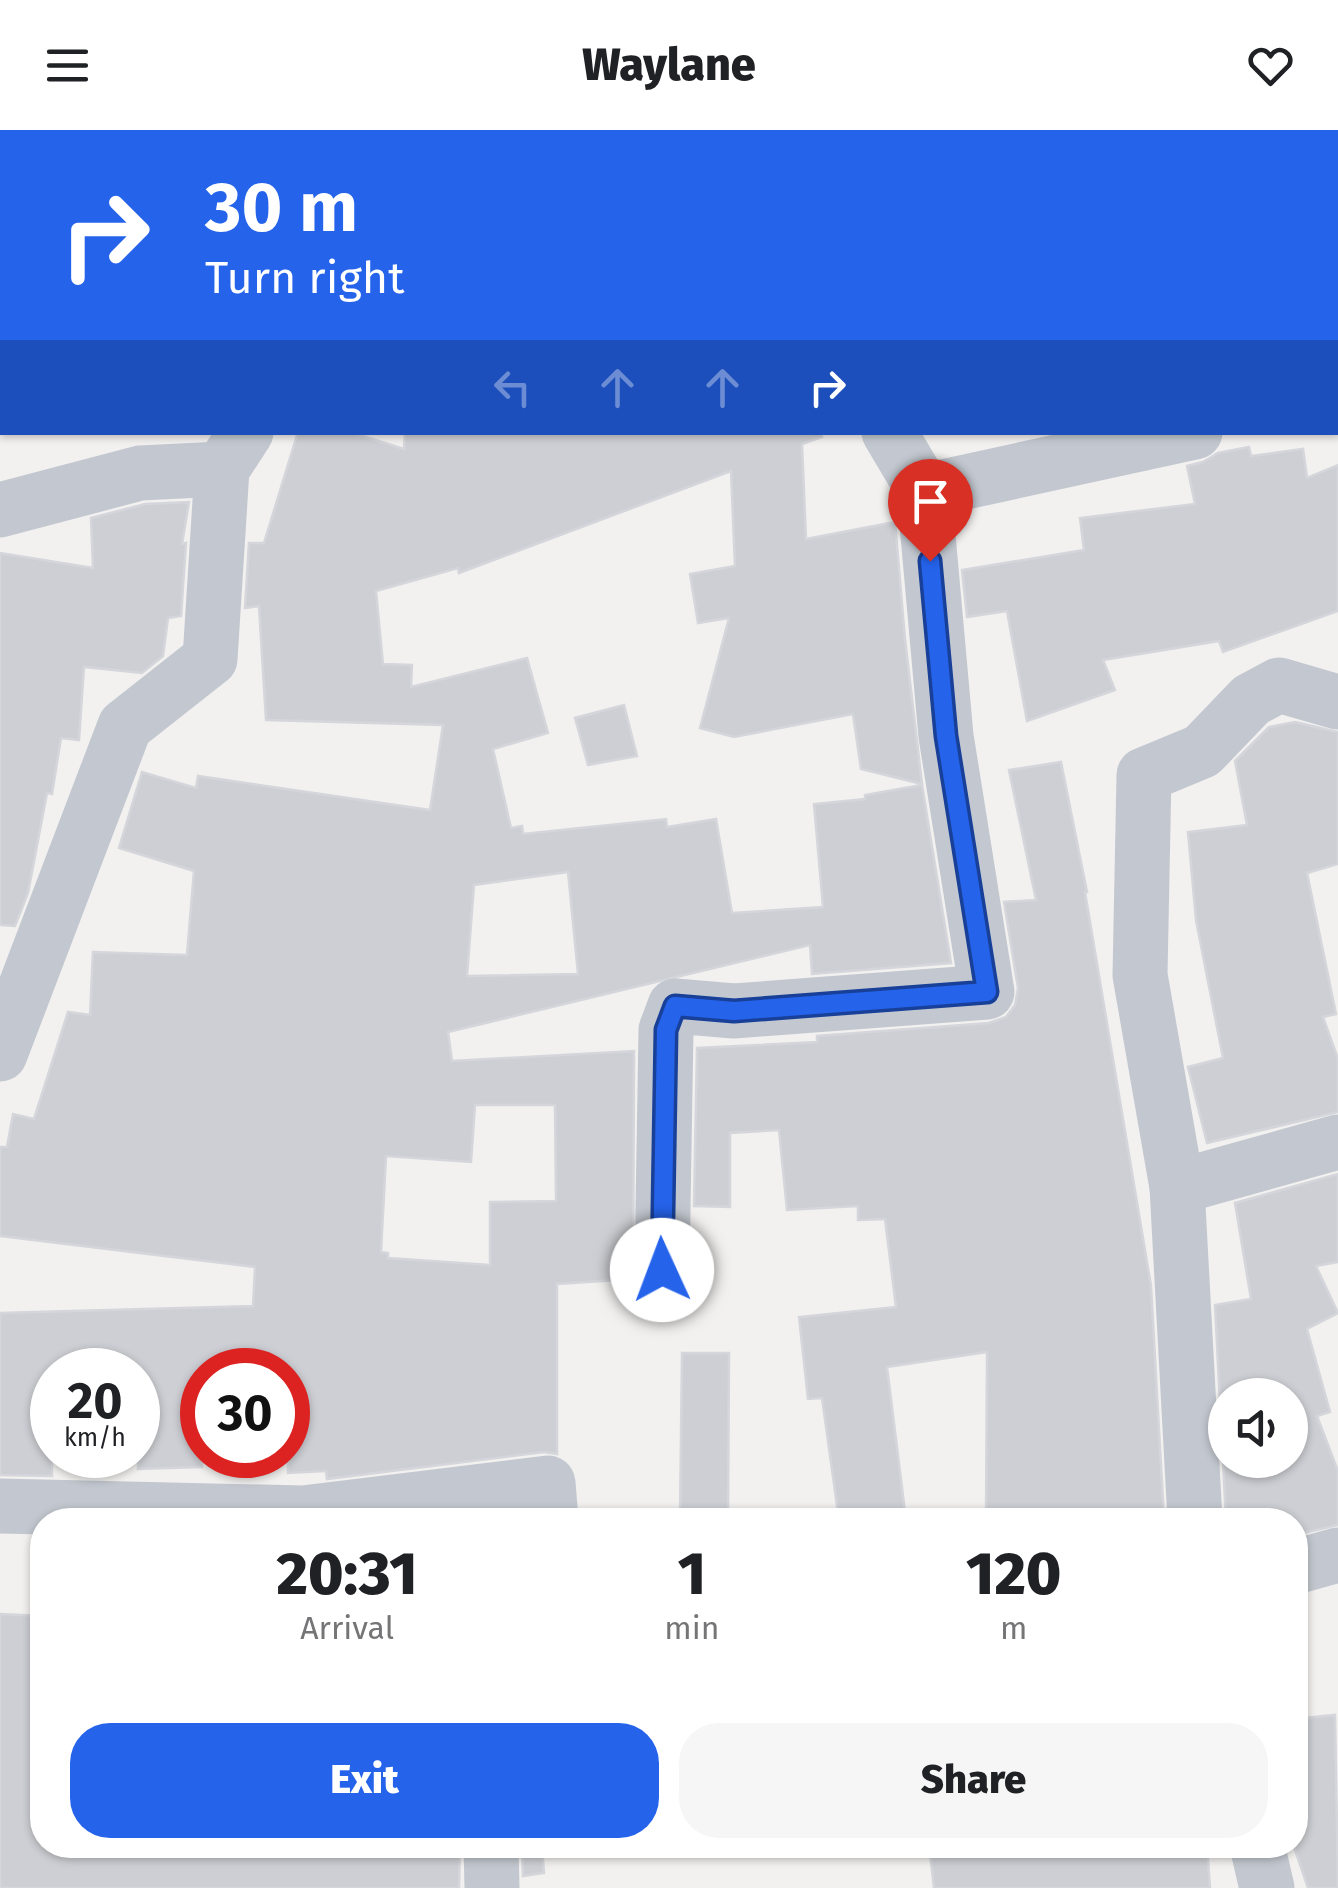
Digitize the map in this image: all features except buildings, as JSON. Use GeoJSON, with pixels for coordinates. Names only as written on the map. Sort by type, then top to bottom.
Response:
{"type":"FeatureCollection","features":[{"type":"Feature","properties":{"kind":"street"},"geometry":{"type":"LineString","coordinates":[[662,1270],[666,1030],[675,1006],[734,1011],[987,992],[946,736],[924,491],[891,435]]}},
{"type":"Feature","properties":{"kind":"street"},"geometry":{"type":"LineString","coordinates":[[924,491],[1181,435]]}},
{"type":"Feature","properties":{"kind":"street"},"geometry":{"type":"LineString","coordinates":[[0,510],[234,451],[210,659],[125,726],[0,1054]]}},
{"type":"Feature","properties":{"kind":"street"},"geometry":{"type":"LineString","coordinates":[[1194,1508],[1177,1187],[1140,975],[1144,775],[1202,751],[1251,700],[1278,685],[1338,702]]}},
{"type":"Feature","properties":{"kind":"street"},"geometry":{"type":"LineString","coordinates":[[1177,1187],[1338,1142]]}},
{"type":"Feature","properties":{"kind":"street"},"geometry":{"type":"LineString","coordinates":[[344,1508],[548,1483],[551,1508]]}},
{"type":"Feature","properties":{"kind":"street"},"geometry":{"type":"LineString","coordinates":[[0,1506],[87,1508]]}},
{"type":"Feature","properties":{"kind":"street"},"geometry":{"type":"LineString","coordinates":[[1308,1563],[1338,1555]]}},
{"type":"Feature","properties":{"kind":"street"},"geometry":{"type":"LineString","coordinates":[[491,1858],[492,1888]]}},
{"type":"Feature","properties":{"kind":"street"},"geometry":{"type":"LineString","coordinates":[[1260,1858],[1267,1888]]}},
{"type":"Feature","properties":{"kind":"route"},"geometry":{"type":"LineString","coordinates":[[662,1270],[666,1030],[675,1006],[734,1011],[987,992],[946,736],[930,561]]}}]}
